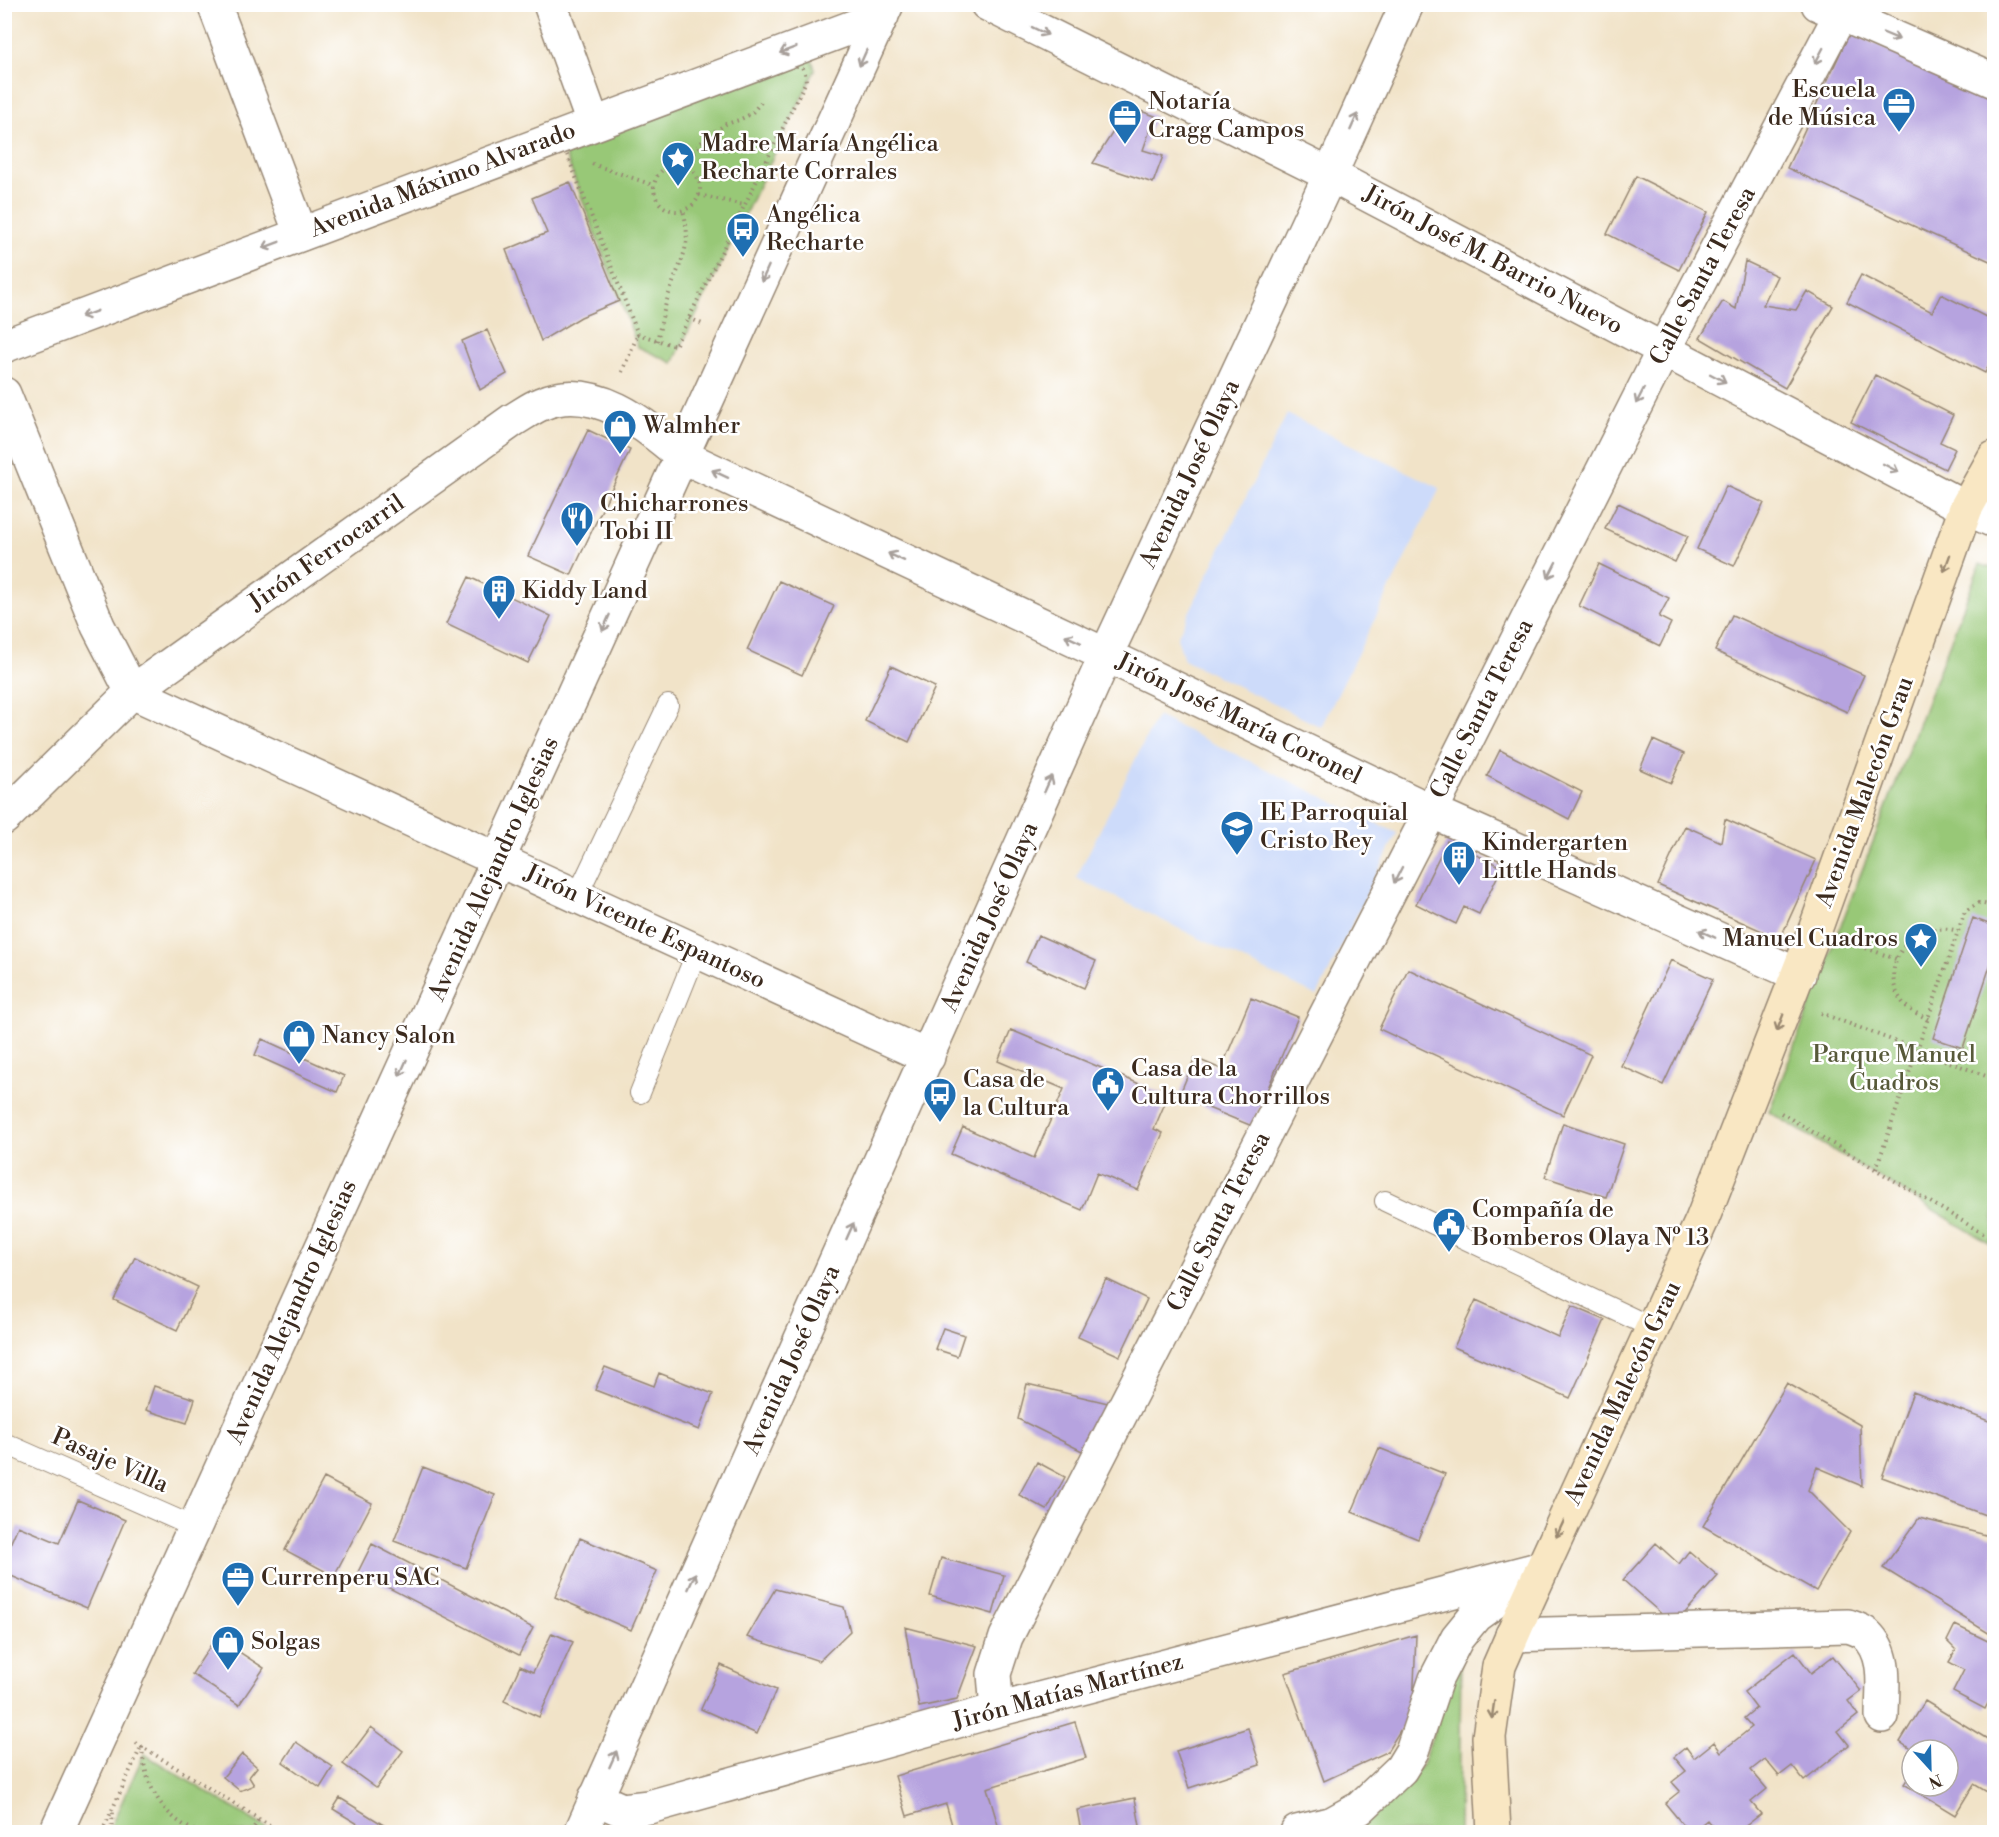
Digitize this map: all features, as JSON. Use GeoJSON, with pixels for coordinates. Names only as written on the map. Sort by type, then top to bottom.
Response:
{"type":"FeatureCollection","features":[{"type":"Feature","properties":{"kind":"main road","name":"Avenida Malecón Grau"},"geometry":{"type":"LineString","coordinates":[[1493,1821],[1489,1737],[1499,1666],[1702,1220],[1980,514],[1995,458]]}},
{"type":"Feature","properties":{"kind":"street"},"geometry":{"type":"LineString","coordinates":[[214,4],[301,234]]}},
{"type":"Feature","properties":{"kind":"street"},"geometry":{"type":"LineString","coordinates":[[550,4],[593,123]]}},
{"type":"Feature","properties":{"kind":"street","name":"Jirón José M. Barrio Nuevo"},"geometry":{"type":"LineString","coordinates":[[987,4],[1330,175],[1980,514]]}},
{"type":"Feature","properties":{"kind":"street","name":"Avenida José Olaya"},"geometry":{"type":"LineString","coordinates":[[581,1833],[1106,655],[1330,175],[1407,4]]}},
{"type":"Feature","properties":{"kind":"street"},"geometry":{"type":"LineString","coordinates":[[1835,8],[1995,81]]}},
{"type":"Feature","properties":{"kind":"street","name":"Calle Santa Teresa"},"geometry":{"type":"LineString","coordinates":[[997,1710],[994,1674],[1006,1637],[1431,811],[1835,8]]}},
{"type":"Feature","properties":{"kind":"street","name":"Avenida Máximo Alvarado"},"geometry":{"type":"LineString","coordinates":[[4,346],[301,234],[566,148],[593,123],[884,10]]}},
{"type":"Feature","properties":{"kind":"street","name":"Avenida Alejandro Iglesias"},"geometry":{"type":"LineString","coordinates":[[56,1833],[884,10]]}},
{"type":"Feature","properties":{"kind":"street"},"geometry":{"type":"LineString","coordinates":[[4,394],[99,626],[132,692]]}},
{"type":"Feature","properties":{"kind":"street","name":"Jirón Ferrocarril"},"geometry":{"type":"LineString","coordinates":[[4,818],[132,692],[513,420],[542,403],[567,398],[608,405],[654,431],[682,456]]}},
{"type":"Feature","properties":{"kind":"street","name":"Jirón José María Coronel"},"geometry":{"type":"LineString","coordinates":[[682,456],[1431,811],[1799,975]]}},
{"type":"Feature","properties":{"kind":"street","name":"Jirón Vicente Espantoso"},"geometry":{"type":"LineString","coordinates":[[132,692],[928,1057]]}},
{"type":"Feature","properties":{"kind":"street"},"geometry":{"type":"LineString","coordinates":[[1297,1833],[1333,1823],[1360,1808],[1401,1769],[1412,1751],[1436,1679],[1457,1638],[1475,1616],[1542,1568]]}},
{"type":"Feature","properties":{"kind":"street","name":"Jirón Matías Martínez"},"geometry":{"type":"LineString","coordinates":[[595,1798],[622,1810],[650,1807],[997,1710],[1542,1568]]}},
{"type":"Feature","properties":{"kind":"street"},"geometry":{"type":"LineString","coordinates":[[1512,1635],[1848,1626],[1865,1633],[1875,1647],[1882,1664],[1882,1716]]}},
{"type":"Feature","properties":{"kind":"lane"},"geometry":{"type":"LineString","coordinates":[[577,896],[668,705]]}},
{"type":"Feature","properties":{"kind":"lane"},"geometry":{"type":"LineString","coordinates":[[640,1093],[697,951]]}},
{"type":"Feature","properties":{"kind":"lane"},"geometry":{"type":"LineString","coordinates":[[1384,1201],[1653,1328]]}},
{"type":"Feature","properties":{"kind":"lane","name":"Pasaje Villa"},"geometry":{"type":"LineString","coordinates":[[4,1443],[133,1498],[194,1527]]}},
{"type":"Feature","properties":{"kind":"path"},"geometry":{"type":"LineString","coordinates":[[791,64],[802,67],[805,73],[806,81],[675,346],[638,334],[566,148],[791,64]]}},
{"type":"Feature","properties":{"kind":"path"},"geometry":{"type":"LineString","coordinates":[[794,75],[802,67]]}},
{"type":"Feature","properties":{"kind":"path"},"geometry":{"type":"LineString","coordinates":[[684,167],[705,138],[726,124],[751,114],[767,96]]}},
{"type":"Feature","properties":{"kind":"path"},"geometry":{"type":"LineString","coordinates":[[588,163],[654,184]]}},
{"type":"Feature","properties":{"kind":"path"},"geometry":{"type":"LineString","coordinates":[[674,165],[684,167],[698,178],[699,195],[694,204],[676,212],[659,203],[654,194],[654,184],[665,168],[674,165]]}},
{"type":"Feature","properties":{"kind":"path"},"geometry":{"type":"LineString","coordinates":[[699,195],[744,205]]}},
{"type":"Feature","properties":{"kind":"path"},"geometry":{"type":"LineString","coordinates":[[657,341],[669,291],[684,259],[688,239],[683,210]]}},
{"type":"Feature","properties":{"kind":"path"},"geometry":{"type":"LineString","coordinates":[[1876,1170],[1965,911],[1979,903],[1995,906]]}},
{"type":"Feature","properties":{"kind":"path"},"geometry":{"type":"LineString","coordinates":[[1928,1019],[1905,1004],[1897,991],[1894,975],[1896,959],[1904,946],[1916,935],[1930,929],[1946,927],[1958,931]]}},
{"type":"Feature","properties":{"kind":"path"},"geometry":{"type":"LineString","coordinates":[[1815,930],[1896,959]]}},
{"type":"Feature","properties":{"kind":"path"},"geometry":{"type":"LineString","coordinates":[[1813,1010],[1995,1079]]}},
{"type":"Feature","properties":{"kind":"path"},"geometry":{"type":"LineString","coordinates":[[1776,1110],[1995,1240]]}},
{"type":"Feature","properties":{"kind":"path"},"geometry":{"type":"LineString","coordinates":[[105,1724],[280,1833]]}},
{"type":"Feature","properties":{"kind":"path"},"geometry":{"type":"LineString","coordinates":[[102,1833],[142,1746]]}},
{"type":"Feature","properties":{"kind":"path"},"geometry":{"type":"LineString","coordinates":[[142,1746],[143,1763],[156,1797],[180,1822],[198,1833]]}},
{"type":"Feature","properties":{"kind":"path"},"geometry":{"type":"LineString","coordinates":[[111,1833],[113,1809]]}},
{"type":"Feature","properties":{"kind":"path"},"geometry":{"type":"LineString","coordinates":[[251,1833],[259,1819]]}},
{"type":"Feature","properties":{"kind":"shaded area"},"geometry":{"type":"Polygon","coordinates":[[[1287,414],[1440,488],[1321,727],[1184,660],[1177,637],[1287,414]]]}},
{"type":"Feature","properties":{"kind":"shaded area","name":"IE Parroquial Cristo Rey"},"geometry":{"type":"Polygon","coordinates":[[[1157,716],[1397,833],[1317,996],[1076,878],[1157,716]]]}},
{"type":"Feature","properties":{"kind":"green space"},"geometry":{"type":"Polygon","coordinates":[[[808,58],[812,60],[815,70],[673,363],[638,347],[562,146],[808,58]]]}},
{"type":"Feature","properties":{"kind":"green space","name":"Parque Manuel Cuadros"},"geometry":{"type":"Polygon","coordinates":[[[1980,564],[1994,569],[1994,1246],[1769,1112],[1980,564]]]}},
{"type":"Feature","properties":{"kind":"green space"},"geometry":{"type":"Polygon","coordinates":[[[1461,1658],[1459,1832],[1353,1832],[1358,1831],[1422,1765],[1461,1658]]]}},
{"type":"Feature","properties":{"kind":"green space"},"geometry":{"type":"Polygon","coordinates":[[[144,1754],[273,1832],[108,1832],[144,1754]]]}},
{"type":"Feature","properties":{"kind":"building","name":"Escuela de Música"},"geometry":{"type":"Polygon","coordinates":[[[1850,32],[1994,98],[1994,263],[1787,168],[1850,32]]]}},
{"type":"Feature","properties":{"kind":"building"},"geometry":{"type":"Polygon","coordinates":[[[1129,107],[1155,116],[1143,150],[1163,156],[1153,183],[1093,163],[1129,107]]]}},
{"type":"Feature","properties":{"kind":"building"},"geometry":{"type":"Polygon","coordinates":[[[1636,176],[1708,212],[1679,270],[1607,234],[1636,176]]]}},
{"type":"Feature","properties":{"kind":"building"},"geometry":{"type":"Polygon","coordinates":[[[570,182],[619,301],[581,317],[541,341],[506,250],[547,233],[532,198],[570,182]]]}},
{"type":"Feature","properties":{"kind":"building"},"geometry":{"type":"Polygon","coordinates":[[[1745,261],[1777,276],[1763,305],[1796,310],[1807,291],[1833,306],[1785,388],[1700,338],[1723,301],[1736,309],[1745,261]]]}},
{"type":"Feature","properties":{"kind":"building"},"geometry":{"type":"Polygon","coordinates":[[[1861,275],[1932,312],[1941,294],[1994,321],[1994,354],[1985,373],[1847,302],[1861,275]]]}},
{"type":"Feature","properties":{"kind":"building"},"geometry":{"type":"Polygon","coordinates":[[[487,330],[507,374],[480,390],[462,341],[487,330]]]}},
{"type":"Feature","properties":{"kind":"building"},"geometry":{"type":"Polygon","coordinates":[[[1875,375],[1953,415],[1940,442],[1955,449],[1945,469],[1851,422],[1875,375]]]}},
{"type":"Feature","properties":{"kind":"building"},"geometry":{"type":"Polygon","coordinates":[[[588,430],[630,450],[571,575],[528,556],[588,430]]]}},
{"type":"Feature","properties":{"kind":"building"},"geometry":{"type":"Polygon","coordinates":[[[1726,486],[1764,503],[1734,566],[1697,549],[1726,486]]]}},
{"type":"Feature","properties":{"kind":"building"},"geometry":{"type":"Polygon","coordinates":[[[1618,503],[1688,536],[1675,562],[1605,529],[1618,503]]]}},
{"type":"Feature","properties":{"kind":"building"},"geometry":{"type":"Polygon","coordinates":[[[1599,564],[1669,598],[1659,617],[1671,623],[1660,646],[1579,606],[1599,564]]]}},
{"type":"Feature","properties":{"kind":"building","name":"Kiddy Land"},"geometry":{"type":"Polygon","coordinates":[[[469,577],[551,616],[528,663],[446,624],[469,577]]]}},
{"type":"Feature","properties":{"kind":"building"},"geometry":{"type":"Polygon","coordinates":[[[779,581],[834,606],[802,675],[747,650],[779,581]]]}},
{"type":"Feature","properties":{"kind":"building"},"geometry":{"type":"Polygon","coordinates":[[[1732,615],[1864,675],[1847,712],[1715,651],[1732,615]]]}},
{"type":"Feature","properties":{"kind":"building"},"geometry":{"type":"Polygon","coordinates":[[[891,666],[935,687],[909,742],[865,721],[891,666]]]}},
{"type":"Feature","properties":{"kind":"building"},"geometry":{"type":"Polygon","coordinates":[[[1653,740],[1684,754],[1671,783],[1640,769],[1653,740]]]}},
{"type":"Feature","properties":{"kind":"building"},"geometry":{"type":"Polygon","coordinates":[[[1500,750],[1582,792],[1569,819],[1487,776],[1500,750]]]}},
{"type":"Feature","properties":{"kind":"building"},"geometry":{"type":"Polygon","coordinates":[[[1725,819],[1816,860],[1780,939],[1658,885],[1685,826],[1721,842],[1725,819]]]}},
{"type":"Feature","properties":{"kind":"building","name":"Kindergarten Little Hands"},"geometry":{"type":"Polygon","coordinates":[[[1447,841],[1502,867],[1479,914],[1464,907],[1456,924],[1416,904],[1447,841]]]}},
{"type":"Feature","properties":{"kind":"building"},"geometry":{"type":"Polygon","coordinates":[[[1973,918],[1994,926],[1994,954],[1963,1048],[1933,1038],[1973,918]]]}},
{"type":"Feature","properties":{"kind":"building"},"geometry":{"type":"Polygon","coordinates":[[[1038,935],[1096,961],[1084,988],[1026,962],[1038,935]]]}},
{"type":"Feature","properties":{"kind":"building"},"geometry":{"type":"Polygon","coordinates":[[[1671,960],[1713,979],[1663,1085],[1621,1066],[1671,960]]]}},
{"type":"Feature","properties":{"kind":"building"},"geometry":{"type":"Polygon","coordinates":[[[1408,969],[1591,1055],[1563,1115],[1379,1029],[1408,969]]]}},
{"type":"Feature","properties":{"kind":"building"},"geometry":{"type":"Polygon","coordinates":[[[1251,998],[1298,1017],[1252,1126],[1179,1096],[1195,1058],[1221,1069],[1251,998]]]}},
{"type":"Feature","properties":{"kind":"building","name":"Casa de la Cultura Chorrillos"},"geometry":{"type":"Polygon","coordinates":[[[1011,1030],[1168,1096],[1154,1129],[1163,1133],[1138,1190],[1097,1173],[1082,1210],[951,1154],[963,1127],[1034,1158],[1064,1089],[998,1061],[1011,1030]]]}},
{"type":"Feature","properties":{"kind":"building","name":"Nancy Salon"},"geometry":{"type":"Polygon","coordinates":[[[262,1039],[344,1076],[337,1092],[255,1055],[262,1039]]]}},
{"type":"Feature","properties":{"kind":"building"},"geometry":{"type":"Polygon","coordinates":[[[1563,1123],[1624,1144],[1606,1197],[1545,1177],[1563,1123]]]}},
{"type":"Feature","properties":{"kind":"building"},"geometry":{"type":"Polygon","coordinates":[[[135,1257],[198,1287],[177,1330],[114,1300],[135,1257]]]}},
{"type":"Feature","properties":{"kind":"building"},"geometry":{"type":"Polygon","coordinates":[[[1106,1279],[1147,1299],[1120,1356],[1078,1337],[1106,1279]]]}},
{"type":"Feature","properties":{"kind":"building"},"geometry":{"type":"Polygon","coordinates":[[[1476,1300],[1558,1337],[1572,1306],[1605,1320],[1570,1398],[1454,1347],[1476,1300]]]}},
{"type":"Feature","properties":{"kind":"building"},"geometry":{"type":"Polygon","coordinates":[[[943,1328],[964,1335],[957,1356],[935,1349],[943,1328]]]}},
{"type":"Feature","properties":{"kind":"building"},"geometry":{"type":"Polygon","coordinates":[[[605,1367],[654,1386],[659,1373],[713,1394],[699,1430],[595,1390],[605,1367]]]}},
{"type":"Feature","properties":{"kind":"building"},"geometry":{"type":"Polygon","coordinates":[[[1787,1383],[1860,1425],[1862,1486],[1817,1467],[1808,1490],[1850,1532],[1816,1591],[1703,1526],[1787,1383]]]}},
{"type":"Feature","properties":{"kind":"building"},"geometry":{"type":"Polygon","coordinates":[[[1027,1384],[1108,1403],[1082,1451],[1018,1419],[1027,1384]]]}},
{"type":"Feature","properties":{"kind":"building"},"geometry":{"type":"Polygon","coordinates":[[[154,1386],[195,1399],[187,1423],[146,1410],[154,1386]]]}},
{"type":"Feature","properties":{"kind":"building"},"geometry":{"type":"Polygon","coordinates":[[[1913,1392],[1994,1423],[1994,1498],[1988,1516],[1882,1477],[1913,1392]]]}},
{"type":"Feature","properties":{"kind":"building"},"geometry":{"type":"Polygon","coordinates":[[[1379,1448],[1445,1474],[1418,1539],[1352,1512],[1379,1448]]]}},
{"type":"Feature","properties":{"kind":"building"},"geometry":{"type":"Polygon","coordinates":[[[1037,1462],[1065,1477],[1047,1510],[1019,1495],[1037,1462]]]}},
{"type":"Feature","properties":{"kind":"building"},"geometry":{"type":"Polygon","coordinates":[[[423,1467],[495,1495],[466,1568],[394,1541],[423,1467]]]}},
{"type":"Feature","properties":{"kind":"building"},"geometry":{"type":"Polygon","coordinates":[[[324,1478],[372,1503],[334,1576],[285,1550],[324,1478]]]}},
{"type":"Feature","properties":{"kind":"building"},"geometry":{"type":"Polygon","coordinates":[[[78,1500],[125,1520],[87,1608],[4,1573],[4,1558],[18,1526],[59,1543],[78,1500]]]}},
{"type":"Feature","properties":{"kind":"building"},"geometry":{"type":"Polygon","coordinates":[[[1919,1518],[1994,1537],[1994,1603],[1990,1634],[1883,1568],[1919,1518]]]}},
{"type":"Feature","properties":{"kind":"building"},"geometry":{"type":"Polygon","coordinates":[[[580,1538],[657,1571],[631,1630],[555,1597],[580,1538]]]}},
{"type":"Feature","properties":{"kind":"building"},"geometry":{"type":"Polygon","coordinates":[[[1656,1543],[1679,1564],[1689,1551],[1718,1576],[1674,1625],[1623,1580],[1656,1543]]]}},
{"type":"Feature","properties":{"kind":"building"},"geometry":{"type":"Polygon","coordinates":[[[372,1544],[533,1628],[519,1655],[358,1572],[372,1544]]]}},
{"type":"Feature","properties":{"kind":"building"},"geometry":{"type":"Polygon","coordinates":[[[941,1558],[1004,1575],[993,1614],[930,1596],[941,1558]]]}},
{"type":"Feature","properties":{"kind":"building"},"geometry":{"type":"Polygon","coordinates":[[[775,1589],[844,1607],[850,1631],[819,1661],[747,1637],[775,1589]]]}},
{"type":"Feature","properties":{"kind":"building"},"geometry":{"type":"Polygon","coordinates":[[[1955,1625],[1994,1644],[1994,1691],[1985,1709],[1953,1692],[1964,1670],[1949,1662],[1956,1650],[1947,1641],[1955,1625]]]}},
{"type":"Feature","properties":{"kind":"building"},"geometry":{"type":"Polygon","coordinates":[[[905,1627],[977,1646],[957,1699],[919,1707],[905,1627]]]}},
{"type":"Feature","properties":{"kind":"building"},"geometry":{"type":"Polygon","coordinates":[[[552,1633],[573,1642],[539,1717],[504,1701],[520,1666],[533,1672],[552,1633]]]}},
{"type":"Feature","properties":{"kind":"building"},"geometry":{"type":"Polygon","coordinates":[[[1416,1635],[1413,1709],[1387,1752],[1324,1781],[1285,1673],[1416,1635]]]}},
{"type":"Feature","properties":{"kind":"building","name":"Solgas"},"geometry":{"type":"Polygon","coordinates":[[[216,1637],[264,1668],[239,1705],[192,1674],[216,1637]]]}},
{"type":"Feature","properties":{"kind":"building"},"geometry":{"type":"Polygon","coordinates":[[[1795,1652],[1811,1673],[1833,1656],[1861,1691],[1848,1701],[1858,1715],[1838,1731],[1849,1745],[1804,1781],[1792,1766],[1779,1776],[1765,1759],[1751,1770],[1767,1789],[1751,1802],[1761,1814],[1738,1832],[1717,1832],[1707,1820],[1689,1832],[1665,1803],[1680,1791],[1672,1782],[1686,1771],[1674,1757],[1686,1747],[1694,1758],[1714,1742],[1721,1752],[1752,1727],[1744,1718],[1756,1708],[1744,1692],[1795,1652]]]}},
{"type":"Feature","properties":{"kind":"building"},"geometry":{"type":"Polygon","coordinates":[[[721,1665],[776,1690],[757,1734],[701,1709],[721,1665]]]}},
{"type":"Feature","properties":{"kind":"building"},"geometry":{"type":"Polygon","coordinates":[[[1925,1701],[1994,1743],[1994,1791],[1992,1795],[1974,1784],[1955,1815],[1927,1798],[1960,1798],[1960,1738],[1902,1738],[1925,1701]]]}},
{"type":"Feature","properties":{"kind":"building"},"geometry":{"type":"Polygon","coordinates":[[[1075,1722],[1086,1758],[987,1788],[1000,1832],[954,1832],[946,1804],[907,1816],[895,1776],[1075,1722]]]}},
{"type":"Feature","properties":{"kind":"building"},"geometry":{"type":"Polygon","coordinates":[[[371,1727],[403,1751],[376,1788],[343,1764],[371,1727]]]}},
{"type":"Feature","properties":{"kind":"building"},"geometry":{"type":"Polygon","coordinates":[[[1248,1728],[1260,1765],[1189,1788],[1176,1751],[1248,1728]]]}},
{"type":"Feature","properties":{"kind":"building"},"geometry":{"type":"Polygon","coordinates":[[[296,1742],[333,1767],[320,1788],[283,1762],[296,1742]]]}},
{"type":"Feature","properties":{"kind":"building"},"geometry":{"type":"Polygon","coordinates":[[[242,1754],[257,1767],[249,1777],[254,1785],[240,1791],[223,1777],[242,1754]]]}},
{"type":"Feature","properties":{"kind":"building"},"geometry":{"type":"Polygon","coordinates":[[[340,1798],[395,1832],[371,1832],[333,1809],[340,1798]]]}},
{"type":"Feature","properties":{"kind":"building"},"geometry":{"type":"Polygon","coordinates":[[[1135,1798],[1140,1826],[1107,1832],[1081,1832],[1077,1810],[1135,1798]]]}},
{"type":"Feature","properties":{"kind":"place","name":"Escuela de Música"},"geometry":{"type":"Point","coordinates":[1899,133]}},
{"type":"Feature","properties":{"kind":"place","name":"Notaría Cragg Campos"},"geometry":{"type":"Point","coordinates":[1125,145]}},
{"type":"Feature","properties":{"kind":"place","name":"Madre María Angélica Recharte Corrales"},"geometry":{"type":"Point","coordinates":[678,187]}},
{"type":"Feature","properties":{"kind":"place","name":"Angélica Recharte"},"geometry":{"type":"Point","coordinates":[743,258]}},
{"type":"Feature","properties":{"kind":"place","name":"Walmher"},"geometry":{"type":"Point","coordinates":[620,455]}},
{"type":"Feature","properties":{"kind":"place","name":"Chicharrones Tobi II"},"geometry":{"type":"Point","coordinates":[577,547]}},
{"type":"Feature","properties":{"kind":"place","name":"Kiddy Land"},"geometry":{"type":"Point","coordinates":[499,620]}},
{"type":"Feature","properties":{"kind":"place","name":"IE Parroquial Cristo Rey"},"geometry":{"type":"Point","coordinates":[1237,856]}},
{"type":"Feature","properties":{"kind":"place","name":"Kindergarten Little Hands"},"geometry":{"type":"Point","coordinates":[1459,886]}},
{"type":"Feature","properties":{"kind":"place","name":"Manuel Cuadros"},"geometry":{"type":"Point","coordinates":[1921,968]}},
{"type":"Feature","properties":{"kind":"place","name":"Nancy Salon"},"geometry":{"type":"Point","coordinates":[299,1065]}},
{"type":"Feature","properties":{"kind":"place","name":"Casa de la Cultura Chorrillos"},"geometry":{"type":"Point","coordinates":[1108,1112]}},
{"type":"Feature","properties":{"kind":"place","name":"Casa de la Cultura"},"geometry":{"type":"Point","coordinates":[940,1123]}},
{"type":"Feature","properties":{"kind":"place","name":"Compañía de Bomberos Olaya Nº 13"},"geometry":{"type":"Point","coordinates":[1449,1253]}},
{"type":"Feature","properties":{"kind":"place","name":"Currenperu SAC"},"geometry":{"type":"Point","coordinates":[238,1607]}},
{"type":"Feature","properties":{"kind":"place","name":"Solgas"},"geometry":{"type":"Point","coordinates":[228,1671]}}]}
